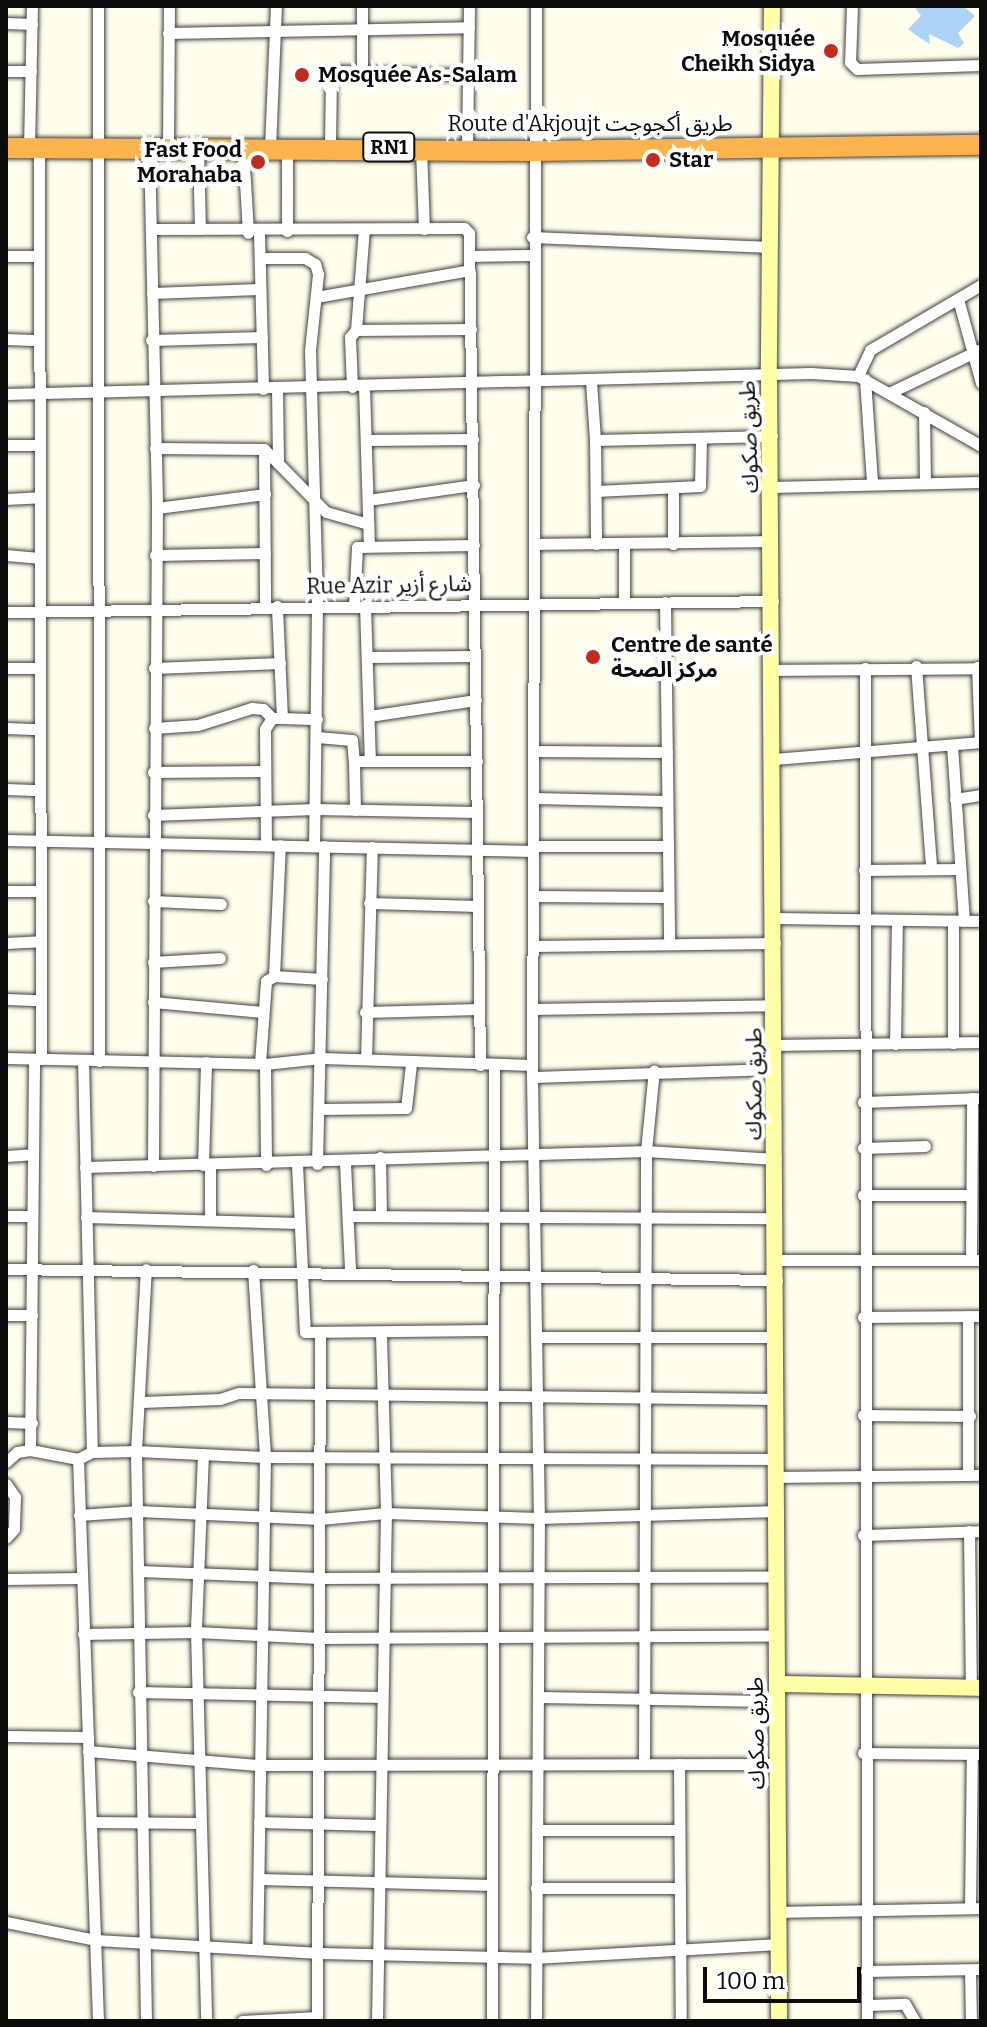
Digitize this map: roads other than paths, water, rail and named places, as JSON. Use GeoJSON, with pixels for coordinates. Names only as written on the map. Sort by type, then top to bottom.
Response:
{"type":"FeatureCollection","features":[{"type":"Feature","properties":{"kind":"highway","name":"Route d'Akjoujt طريق أكجوجت"},"geometry":{"type":"LineString","coordinates":[[6,148],[330,147],[533,151],[981,145]]}},
{"type":"Feature","properties":{"kind":"street"},"geometry":{"type":"LineString","coordinates":[[30,1450],[32,1154],[40,1000],[39,256],[31,71],[32,6]]}},
{"type":"Feature","properties":{"kind":"street"},"geometry":{"type":"LineString","coordinates":[[98,6],[99,1061]]}},
{"type":"Feature","properties":{"kind":"street"},"geometry":{"type":"LineString","coordinates":[[153,1166],[157,508],[156,392],[151,340],[152,229],[169,6]]}},
{"type":"Feature","properties":{"kind":"street"},"geometry":{"type":"LineString","coordinates":[[276,6],[279,148],[287,231]]}},
{"type":"Feature","properties":{"kind":"street"},"geometry":{"type":"LineString","coordinates":[[362,6],[362,74]]}},
{"type":"Feature","properties":{"kind":"street"},"geometry":{"type":"LineString","coordinates":[[467,149],[469,6]]}},
{"type":"Feature","properties":{"kind":"street"},"geometry":{"type":"LineString","coordinates":[[536,6],[532,237],[532,1152],[539,1518],[536,2021]]}},
{"type":"Feature","properties":{"kind":"street","name":"طريق صكوك"},"geometry":{"type":"LineString","coordinates":[[772,6],[769,372],[777,1045],[779,2021]]}},
{"type":"Feature","properties":{"kind":"street"},"geometry":{"type":"LineString","coordinates":[[852,6],[850,62],[857,69],[981,65]]}},
{"type":"Feature","properties":{"kind":"street"},"geometry":{"type":"LineString","coordinates":[[6,23],[32,24]]}},
{"type":"Feature","properties":{"kind":"street"},"geometry":{"type":"LineString","coordinates":[[168,33],[275,27],[469,27]]}},
{"type":"Feature","properties":{"kind":"street"},"geometry":{"type":"LineString","coordinates":[[6,71],[31,71]]}},
{"type":"Feature","properties":{"kind":"street"},"geometry":{"type":"LineString","coordinates":[[330,147],[331,75],[468,75]]}},
{"type":"Feature","properties":{"kind":"street"},"geometry":{"type":"LineString","coordinates":[[198,148],[200,229]]}},
{"type":"Feature","properties":{"kind":"street"},"geometry":{"type":"LineString","coordinates":[[243,148],[253,233],[260,258],[263,389]]}},
{"type":"Feature","properties":{"kind":"street"},"geometry":{"type":"LineString","coordinates":[[421,148],[424,229]]}},
{"type":"Feature","properties":{"kind":"street"},"geometry":{"type":"LineString","coordinates":[[152,229],[253,233],[364,229],[466,230],[473,384],[480,1065]]}},
{"type":"Feature","properties":{"kind":"street"},"geometry":{"type":"LineString","coordinates":[[364,229],[362,286],[356,330],[350,337],[366,440],[369,545]]}},
{"type":"Feature","properties":{"kind":"street"},"geometry":{"type":"LineString","coordinates":[[532,237],[771,247]]}},
{"type":"Feature","properties":{"kind":"street"},"geometry":{"type":"LineString","coordinates":[[469,256],[532,255]]}},
{"type":"Feature","properties":{"kind":"street"},"geometry":{"type":"LineString","coordinates":[[6,256],[39,256]]}},
{"type":"Feature","properties":{"kind":"street"},"geometry":{"type":"LineString","coordinates":[[260,258],[305,258],[315,264],[316,297],[310,350],[317,605],[315,809],[319,846],[322,979],[317,1164]]}},
{"type":"Feature","properties":{"kind":"street"},"geometry":{"type":"LineString","coordinates":[[316,297],[362,286],[470,270]]}},
{"type":"Feature","properties":{"kind":"street"},"geometry":{"type":"LineString","coordinates":[[872,482],[862,378],[870,350],[981,285]]}},
{"type":"Feature","properties":{"kind":"street"},"geometry":{"type":"LineString","coordinates":[[152,293],[259,289]]}},
{"type":"Feature","properties":{"kind":"street"},"geometry":{"type":"LineString","coordinates":[[958,299],[977,350],[981,383]]}},
{"type":"Feature","properties":{"kind":"street"},"geometry":{"type":"LineString","coordinates":[[356,330],[471,329]]}},
{"type":"Feature","properties":{"kind":"street"},"geometry":{"type":"LineString","coordinates":[[151,340],[262,337]]}},
{"type":"Feature","properties":{"kind":"street"},"geometry":{"type":"LineString","coordinates":[[6,339],[39,340]]}},
{"type":"Feature","properties":{"kind":"street"},"geometry":{"type":"LineString","coordinates":[[891,392],[977,350]]}},
{"type":"Feature","properties":{"kind":"street"},"geometry":{"type":"LineString","coordinates":[[6,394],[533,383],[769,372],[862,378],[981,446]]}},
{"type":"Feature","properties":{"kind":"street"},"geometry":{"type":"LineString","coordinates":[[591,381],[596,544]]}},
{"type":"Feature","properties":{"kind":"street"},"geometry":{"type":"LineString","coordinates":[[277,389],[278,463]]}},
{"type":"Feature","properties":{"kind":"street"},"geometry":{"type":"LineString","coordinates":[[924,412],[925,481]]}},
{"type":"Feature","properties":{"kind":"street"},"geometry":{"type":"LineString","coordinates":[[595,440],[772,436]]}},
{"type":"Feature","properties":{"kind":"street"},"geometry":{"type":"LineString","coordinates":[[596,491],[673,488],[702,483],[701,438]]}},
{"type":"Feature","properties":{"kind":"street"},"geometry":{"type":"LineString","coordinates":[[366,440],[473,439]]}},
{"type":"Feature","properties":{"kind":"street"},"geometry":{"type":"LineString","coordinates":[[6,445],[39,445]]}},
{"type":"Feature","properties":{"kind":"street"},"geometry":{"type":"LineString","coordinates":[[155,448],[264,449],[315,503],[339,519],[368,524]]}},
{"type":"Feature","properties":{"kind":"street"},"geometry":{"type":"LineString","coordinates":[[264,449],[265,553],[280,663],[277,718],[265,729],[266,845]]}},
{"type":"Feature","properties":{"kind":"street"},"geometry":{"type":"LineString","coordinates":[[772,487],[872,482],[981,482]]}},
{"type":"Feature","properties":{"kind":"street"},"geometry":{"type":"LineString","coordinates":[[368,500],[474,485]]}},
{"type":"Feature","properties":{"kind":"street"},"geometry":{"type":"LineString","coordinates":[[673,488],[673,544]]}},
{"type":"Feature","properties":{"kind":"street"},"geometry":{"type":"LineString","coordinates":[[157,508],[265,494]]}},
{"type":"Feature","properties":{"kind":"street"},"geometry":{"type":"LineString","coordinates":[[6,499],[40,497]]}},
{"type":"Feature","properties":{"kind":"street"},"geometry":{"type":"LineString","coordinates":[[534,544],[772,541]]}},
{"type":"Feature","properties":{"kind":"street"},"geometry":{"type":"LineString","coordinates":[[624,544],[624,602]]}},
{"type":"Feature","properties":{"kind":"street"},"geometry":{"type":"LineString","coordinates":[[370,761],[367,657],[354,551],[369,545],[474,545]]}},
{"type":"Feature","properties":{"kind":"street"},"geometry":{"type":"LineString","coordinates":[[155,555],[265,553]]}},
{"type":"Feature","properties":{"kind":"street"},"geometry":{"type":"LineString","coordinates":[[6,555],[39,558]]}},
{"type":"Feature","properties":{"kind":"street","name":"Rue Azir شارع أزير"},"geometry":{"type":"LineString","coordinates":[[6,612],[99,615],[155,607],[773,601]]}},
{"type":"Feature","properties":{"kind":"street"},"geometry":{"type":"LineString","coordinates":[[665,602],[669,944]]}},
{"type":"Feature","properties":{"kind":"street"},"geometry":{"type":"LineString","coordinates":[[367,657],[475,656]]}},
{"type":"Feature","properties":{"kind":"street"},"geometry":{"type":"LineString","coordinates":[[154,668],[280,663]]}},
{"type":"Feature","properties":{"kind":"street"},"geometry":{"type":"LineString","coordinates":[[916,666],[931,867]]}},
{"type":"Feature","properties":{"kind":"street"},"geometry":{"type":"LineString","coordinates":[[772,670],[979,667],[980,742],[774,759]]}},
{"type":"Feature","properties":{"kind":"street"},"geometry":{"type":"LineString","coordinates":[[6,668],[39,668]]}},
{"type":"Feature","properties":{"kind":"street"},"geometry":{"type":"LineString","coordinates":[[865,668],[862,1476],[867,2021]]}},
{"type":"Feature","properties":{"kind":"street"},"geometry":{"type":"LineString","coordinates":[[369,716],[476,700]]}},
{"type":"Feature","properties":{"kind":"street"},"geometry":{"type":"LineString","coordinates":[[154,728],[198,725],[252,708],[263,709],[277,718],[317,719]]}},
{"type":"Feature","properties":{"kind":"street"},"geometry":{"type":"LineString","coordinates":[[6,728],[39,729]]}},
{"type":"Feature","properties":{"kind":"street"},"geometry":{"type":"LineString","coordinates":[[317,737],[352,740],[355,810]]}},
{"type":"Feature","properties":{"kind":"street"},"geometry":{"type":"LineString","coordinates":[[952,745],[960,869],[953,1043]]}},
{"type":"Feature","properties":{"kind":"street"},"geometry":{"type":"LineString","coordinates":[[534,751],[667,752]]}},
{"type":"Feature","properties":{"kind":"street"},"geometry":{"type":"LineString","coordinates":[[354,761],[477,761]]}},
{"type":"Feature","properties":{"kind":"street"},"geometry":{"type":"LineString","coordinates":[[153,772],[265,771]]}},
{"type":"Feature","properties":{"kind":"street"},"geometry":{"type":"LineString","coordinates":[[6,789],[40,790]]}},
{"type":"Feature","properties":{"kind":"street"},"geometry":{"type":"LineString","coordinates":[[955,799],[981,795]]}},
{"type":"Feature","properties":{"kind":"street"},"geometry":{"type":"LineString","coordinates":[[533,798],[667,801]]}},
{"type":"Feature","properties":{"kind":"street"},"geometry":{"type":"LineString","coordinates":[[153,815],[315,809],[477,812]]}},
{"type":"Feature","properties":{"kind":"street"},"geometry":{"type":"LineString","coordinates":[[6,840],[478,849],[668,846]]}},
{"type":"Feature","properties":{"kind":"street"},"geometry":{"type":"LineString","coordinates":[[266,1165],[263,1012],[265,985],[274,976],[280,845]]}},
{"type":"Feature","properties":{"kind":"street"},"geometry":{"type":"LineString","coordinates":[[366,1059],[372,847]]}},
{"type":"Feature","properties":{"kind":"street"},"geometry":{"type":"LineString","coordinates":[[864,870],[960,869]]}},
{"type":"Feature","properties":{"kind":"street"},"geometry":{"type":"LineString","coordinates":[[6,891],[40,891]]}},
{"type":"Feature","properties":{"kind":"street"},"geometry":{"type":"LineString","coordinates":[[533,896],[668,897]]}},
{"type":"Feature","properties":{"kind":"street"},"geometry":{"type":"LineString","coordinates":[[153,901],[221,904]]}},
{"type":"Feature","properties":{"kind":"street"},"geometry":{"type":"LineString","coordinates":[[369,903],[478,906]]}},
{"type":"Feature","properties":{"kind":"street"},"geometry":{"type":"LineString","coordinates":[[775,918],[981,921]]}},
{"type":"Feature","properties":{"kind":"street"},"geometry":{"type":"LineString","coordinates":[[895,1044],[897,920]]}},
{"type":"Feature","properties":{"kind":"street"},"geometry":{"type":"LineString","coordinates":[[6,943],[40,941]]}},
{"type":"Feature","properties":{"kind":"street"},"geometry":{"type":"LineString","coordinates":[[533,946],[775,943]]}},
{"type":"Feature","properties":{"kind":"street"},"geometry":{"type":"LineString","coordinates":[[153,962],[220,958]]}},
{"type":"Feature","properties":{"kind":"street"},"geometry":{"type":"LineString","coordinates":[[274,976],[322,979]]}},
{"type":"Feature","properties":{"kind":"street"},"geometry":{"type":"LineString","coordinates":[[6,999],[40,1000]]}},
{"type":"Feature","properties":{"kind":"street"},"geometry":{"type":"LineString","coordinates":[[153,1002],[263,1012]]}},
{"type":"Feature","properties":{"kind":"street"},"geometry":{"type":"LineString","coordinates":[[532,1009],[775,1005]]}},
{"type":"Feature","properties":{"kind":"street"},"geometry":{"type":"LineString","coordinates":[[365,1012],[479,1009]]}},
{"type":"Feature","properties":{"kind":"street"},"geometry":{"type":"LineString","coordinates":[[777,1045],[981,1042]]}},
{"type":"Feature","properties":{"kind":"street"},"geometry":{"type":"LineString","coordinates":[[6,1058],[263,1064],[322,1058],[366,1059],[411,1064],[494,1065],[532,1071],[775,1069]]}},
{"type":"Feature","properties":{"kind":"street"},"geometry":{"type":"LineString","coordinates":[[83,1060],[92,1452]]}},
{"type":"Feature","properties":{"kind":"street"},"geometry":{"type":"LineString","coordinates":[[206,1062],[210,1220]]}},
{"type":"Feature","properties":{"kind":"street"},"geometry":{"type":"LineString","coordinates":[[319,1109],[406,1108],[411,1064]]}},
{"type":"Feature","properties":{"kind":"street"},"geometry":{"type":"LineString","coordinates":[[492,2021],[494,1765],[489,1457],[494,1065]]}},
{"type":"Feature","properties":{"kind":"street"},"geometry":{"type":"LineString","coordinates":[[644,1764],[649,1216],[646,1151],[654,1070]]}},
{"type":"Feature","properties":{"kind":"street"},"geometry":{"type":"LineString","coordinates":[[777,1260],[976,1260],[971,1195],[976,1098],[863,1102]]}},
{"type":"Feature","properties":{"kind":"street"},"geometry":{"type":"LineString","coordinates":[[863,1148],[925,1146]]}},
{"type":"Feature","properties":{"kind":"street"},"geometry":{"type":"LineString","coordinates":[[85,1167],[317,1164],[380,1157],[493,1158],[532,1152],[646,1151],[776,1159]]}},
{"type":"Feature","properties":{"kind":"street"},"geometry":{"type":"LineString","coordinates":[[6,1156],[32,1154]]}},
{"type":"Feature","properties":{"kind":"street"},"geometry":{"type":"LineString","coordinates":[[380,1157],[381,1215]]}},
{"type":"Feature","properties":{"kind":"street"},"geometry":{"type":"LineString","coordinates":[[345,1163],[350,1271]]}},
{"type":"Feature","properties":{"kind":"street"},"geometry":{"type":"LineString","coordinates":[[297,1164],[302,1327],[309,1335],[491,1330]]}},
{"type":"Feature","properties":{"kind":"street"},"geometry":{"type":"LineString","coordinates":[[863,1195],[971,1195]]}},
{"type":"Feature","properties":{"kind":"street"},"geometry":{"type":"LineString","coordinates":[[6,1216],[32,1216]]}},
{"type":"Feature","properties":{"kind":"street"},"geometry":{"type":"LineString","coordinates":[[348,1216],[776,1218]]}},
{"type":"Feature","properties":{"kind":"street"},"geometry":{"type":"LineString","coordinates":[[86,1217],[299,1223]]}},
{"type":"Feature","properties":{"kind":"street"},"geometry":{"type":"LineString","coordinates":[[6,1269],[535,1273],[647,1279],[777,1280]]}},
{"type":"Feature","properties":{"kind":"street"},"geometry":{"type":"LineString","coordinates":[[146,1269],[142,1402],[136,1451],[139,1571],[137,1756],[146,2021],[157,2021]]}},
{"type":"Feature","properties":{"kind":"street"},"geometry":{"type":"LineString","coordinates":[[253,1270],[265,1457],[257,1949]]}},
{"type":"Feature","properties":{"kind":"street"},"geometry":{"type":"LineString","coordinates":[[6,1315],[32,1315]]}},
{"type":"Feature","properties":{"kind":"street"},"geometry":{"type":"LineString","coordinates":[[863,1317],[975,1316],[968,1475]]}},
{"type":"Feature","properties":{"kind":"street"},"geometry":{"type":"LineString","coordinates":[[242,2021],[317,2019],[322,1765],[320,1334]]}},
{"type":"Feature","properties":{"kind":"street"},"geometry":{"type":"LineString","coordinates":[[377,2021],[378,1765],[386,1513],[381,1334]]}},
{"type":"Feature","properties":{"kind":"street"},"geometry":{"type":"LineString","coordinates":[[536,1337],[777,1337]]}},
{"type":"Feature","properties":{"kind":"street"},"geometry":{"type":"LineString","coordinates":[[142,1402],[263,1394],[322,1397],[490,1395],[777,1399]]}},
{"type":"Feature","properties":{"kind":"street"},"geometry":{"type":"LineString","coordinates":[[863,1415],[970,1416]]}},
{"type":"Feature","properties":{"kind":"street"},"geometry":{"type":"LineString","coordinates":[[6,1422],[32,1423]]}},
{"type":"Feature","properties":{"kind":"street"},"geometry":{"type":"LineString","coordinates":[[6,1462],[17,1452],[30,1450],[78,1459],[92,1452],[136,1451],[265,1457],[777,1459]]}},
{"type":"Feature","properties":{"kind":"street"},"geometry":{"type":"LineString","coordinates":[[203,1454],[196,1693],[206,2021]]}},
{"type":"Feature","properties":{"kind":"street"},"geometry":{"type":"LineString","coordinates":[[78,1459],[98,2021]]}},
{"type":"Feature","properties":{"kind":"street"},"geometry":{"type":"LineString","coordinates":[[777,1477],[981,1475]]}},
{"type":"Feature","properties":{"kind":"street"},"geometry":{"type":"LineString","coordinates":[[6,1484],[15,1497],[14,1529],[6,1538]]}},
{"type":"Feature","properties":{"kind":"street"},"geometry":{"type":"LineString","coordinates":[[79,1515],[138,1511],[320,1519],[386,1513],[539,1518],[778,1511]]}},
{"type":"Feature","properties":{"kind":"street"},"geometry":{"type":"LineString","coordinates":[[538,1697],[976,1688],[975,1531],[863,1535]]}},
{"type":"Feature","properties":{"kind":"street"},"geometry":{"type":"LineString","coordinates":[[139,1571],[319,1578],[644,1580],[778,1576]]}},
{"type":"Feature","properties":{"kind":"street"},"geometry":{"type":"LineString","coordinates":[[6,1579],[81,1578]]}},
{"type":"Feature","properties":{"kind":"street"},"geometry":{"type":"LineString","coordinates":[[83,1634],[261,1633],[320,1638],[383,1635],[778,1636]]}},
{"type":"Feature","properties":{"kind":"street"},"geometry":{"type":"LineString","coordinates":[[138,1692],[381,1697]]}},
{"type":"Feature","properties":{"kind":"street"},"geometry":{"type":"LineString","coordinates":[[6,1736],[88,1737]]}},
{"type":"Feature","properties":{"kind":"street"},"geometry":{"type":"LineString","coordinates":[[88,1751],[260,1765],[779,1764]]}},
{"type":"Feature","properties":{"kind":"street"},"geometry":{"type":"LineString","coordinates":[[779,1912],[976,1908],[977,1754],[863,1753]]}},
{"type":"Feature","properties":{"kind":"street"},"geometry":{"type":"LineString","coordinates":[[679,1764],[681,2021]]}},
{"type":"Feature","properties":{"kind":"street"},"geometry":{"type":"LineString","coordinates":[[91,1822],[200,1823]]}},
{"type":"Feature","properties":{"kind":"street"},"geometry":{"type":"LineString","coordinates":[[259,1822],[377,1825]]}},
{"type":"Feature","properties":{"kind":"street"},"geometry":{"type":"LineString","coordinates":[[537,1830],[679,1830]]}},
{"type":"Feature","properties":{"kind":"street"},"geometry":{"type":"LineString","coordinates":[[259,1879],[492,1885]]}},
{"type":"Feature","properties":{"kind":"street"},"geometry":{"type":"LineString","coordinates":[[536,1888],[680,1888]]}},
{"type":"Feature","properties":{"kind":"street"},"geometry":{"type":"LineString","coordinates":[[6,1922],[96,1940],[320,1953],[534,1958],[779,1944]]}},
{"type":"Feature","properties":{"kind":"street"},"geometry":{"type":"LineString","coordinates":[[866,1971],[976,1970],[971,2021]]}},
{"type":"Feature","properties":{"kind":"street"},"geometry":{"type":"LineString","coordinates":[[868,2005],[905,2004],[915,2021]]}},
{"type":"Feature","properties":{"kind":"water"},"geometry":{"type":"Polygon","coordinates":[[[914,6],[963,6],[975,16],[958,33],[964,43],[958,48],[929,34],[930,44],[917,36],[908,29],[921,16],[914,6]]]}},
{"type":"Feature","properties":{"kind":"place","name":"Mosquée Cheikh Sidya"},"geometry":{"type":"Point","coordinates":[831,51]}},
{"type":"Feature","properties":{"kind":"place","name":"Mosquée As-Salam"},"geometry":{"type":"Point","coordinates":[302,75]}},
{"type":"Feature","properties":{"kind":"place","name":"Star"},"geometry":{"type":"Point","coordinates":[653,160]}},
{"type":"Feature","properties":{"kind":"place","name":"Fast Food Morahaba"},"geometry":{"type":"Point","coordinates":[258,162]}},
{"type":"Feature","properties":{"kind":"place","name":"Centre de santé مركز الصحة"},"geometry":{"type":"Point","coordinates":[593,657]}}]}
